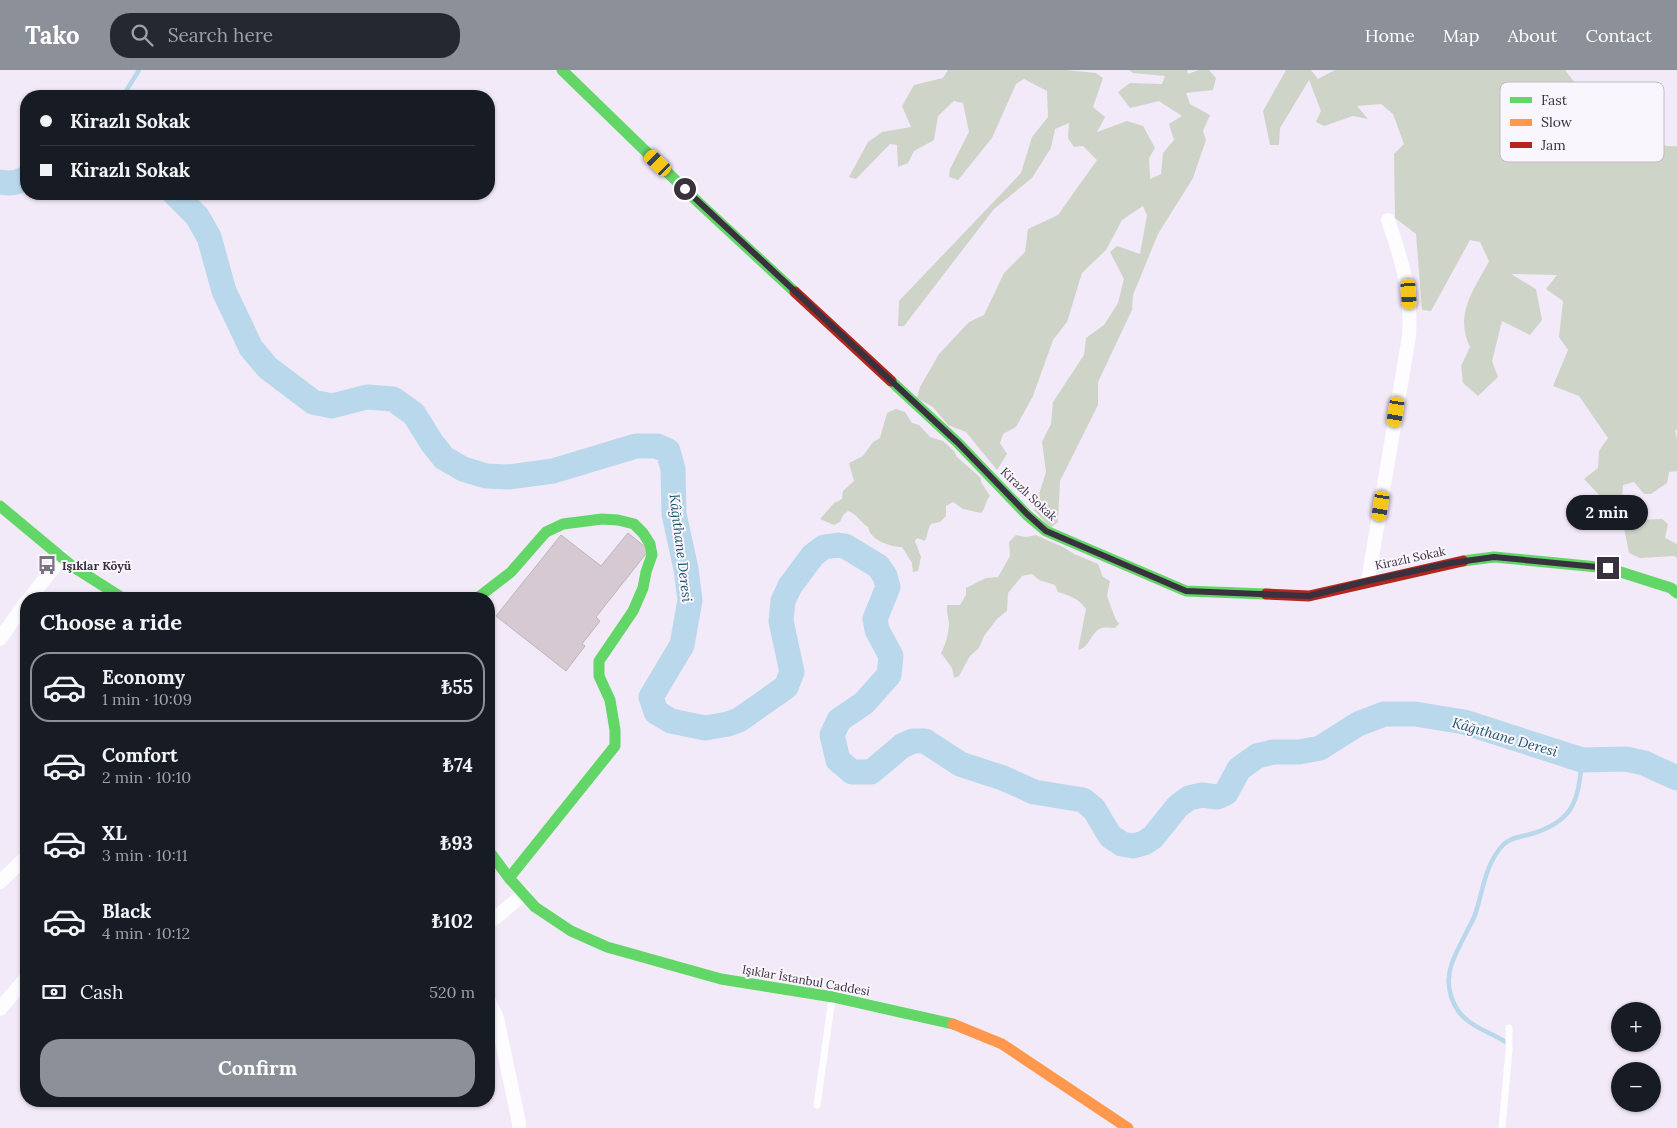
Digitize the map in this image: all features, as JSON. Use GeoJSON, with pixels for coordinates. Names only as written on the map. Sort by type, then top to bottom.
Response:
{"type":"FeatureCollection","features":[{"type":"Feature","properties":{"kind":"street","name":"Kirazlı Sokak"},"geometry":{"type":"LineString","coordinates":[[562,70],[706,209],[958,443],[1046,531],[1186,591],[1309,596],[1451,563],[1494,557],[1608,568],[1671,588],[1677,593]]}},
{"type":"Feature","properties":{"kind":"street"},"geometry":{"type":"LineString","coordinates":[[1368,581],[1409,336],[1409,294],[1403,264],[1388,220]]}},
{"type":"Feature","properties":{"kind":"street"},"geometry":{"type":"LineString","coordinates":[[0,506],[72,566],[113,592]]}},
{"type":"Feature","properties":{"kind":"street"},"geometry":{"type":"LineString","coordinates":[[485,592],[511,572],[546,532],[563,524],[602,519],[618,520],[634,524],[650,544],[652,555],[643,588],[633,610],[599,661],[599,676],[610,700],[615,730],[615,746],[509,878]]}},
{"type":"Feature","properties":{"kind":"street"},"geometry":{"type":"LineString","coordinates":[[34,592],[62,557]]}},
{"type":"Feature","properties":{"kind":"street"},"geometry":{"type":"LineString","coordinates":[[0,640],[20,611]]}},
{"type":"Feature","properties":{"kind":"street","name":"Işıklar İstanbul Caddesi"},"geometry":{"type":"LineString","coordinates":[[495,859],[535,907],[571,931],[607,947],[721,979],[833,997],[954,1024],[1002,1044],[1128,1128]]}},
{"type":"Feature","properties":{"kind":"street"},"geometry":{"type":"LineString","coordinates":[[0,882],[20,863]]}},
{"type":"Feature","properties":{"kind":"street"},"geometry":{"type":"LineString","coordinates":[[495,919],[524,894]]}},
{"type":"Feature","properties":{"kind":"street"},"geometry":{"type":"LineString","coordinates":[[0,1010],[20,985]]}},
{"type":"Feature","properties":{"kind":"street"},"geometry":{"type":"LineString","coordinates":[[495,1014],[519,1128]]}},
{"type":"Feature","properties":{"kind":"lane"},"geometry":{"type":"LineString","coordinates":[[817,1105],[833,997]]}},
{"type":"Feature","properties":{"kind":"lane"},"geometry":{"type":"LineString","coordinates":[[1502,1128],[1509,1050],[1509,1028]]}},
{"type":"Feature","properties":{"kind":"shaded area"},"geometry":{"type":"Polygon","coordinates":[[[948,70],[1066,70],[1096,73],[1103,78],[1093,107],[1105,117],[1097,132],[1127,121],[1143,126],[1155,148],[1149,158],[1150,179],[1161,174],[1163,153],[1174,140],[1169,124],[1182,116],[1159,101],[1130,108],[1118,92],[1130,83],[1162,84],[1165,76],[1133,73],[1129,70],[1187,70],[1188,74],[1199,70],[1209,70],[1216,78],[1213,90],[1186,93],[1190,104],[1210,115],[1203,131],[1206,140],[1193,178],[1158,234],[1133,295],[1132,310],[1098,382],[1098,405],[1060,481],[1058,522],[1050,528],[1034,510],[1046,472],[1042,442],[1051,424],[1053,402],[1084,355],[1086,338],[1104,325],[1118,303],[1124,279],[1110,252],[1117,246],[1140,254],[1147,215],[1143,206],[1122,220],[1106,250],[1082,273],[1067,322],[1053,340],[1033,396],[1016,427],[1003,434],[1000,443],[1007,454],[997,470],[966,432],[948,425],[933,407],[917,398],[920,387],[939,354],[969,322],[984,315],[1004,273],[1025,252],[1028,229],[1058,215],[1097,160],[1083,146],[1074,147],[1068,138],[1069,123],[1055,129],[1051,148],[1032,178],[994,209],[904,326],[898,326],[899,301],[1021,173],[1032,137],[1048,117],[1047,91],[1024,79],[1016,84],[992,138],[958,180],[949,177],[950,169],[969,132],[963,103],[954,101],[938,116],[934,140],[914,151],[908,163],[898,167],[897,145],[890,144],[856,179],[849,177],[868,142],[882,132],[911,127],[902,106],[914,85],[943,78],[948,70]]]}},
{"type":"Feature","properties":{"kind":"shaded area"},"geometry":{"type":"Polygon","coordinates":[[[1286,70],[1311,70],[1318,79],[1335,70],[1565,70],[1575,82],[1500,82],[1500,162],[1664,162],[1664,145],[1677,146],[1677,429],[1675,431],[1677,439],[1677,471],[1669,472],[1667,483],[1651,494],[1644,494],[1634,482],[1623,485],[1622,500],[1635,520],[1662,519],[1668,524],[1665,538],[1677,544],[1677,558],[1674,556],[1640,558],[1629,553],[1623,523],[1604,523],[1596,512],[1601,497],[1584,479],[1598,468],[1599,451],[1608,438],[1579,396],[1553,386],[1568,350],[1559,337],[1563,301],[1546,289],[1557,275],[1511,274],[1536,289],[1542,320],[1530,335],[1502,321],[1492,361],[1498,377],[1478,396],[1463,383],[1461,366],[1470,347],[1464,324],[1468,302],[1489,261],[1480,242],[1470,240],[1431,311],[1422,310],[1416,234],[1395,218],[1394,154],[1404,144],[1393,114],[1381,104],[1357,106],[1368,119],[1353,116],[1324,126],[1316,122],[1321,111],[1309,80],[1280,128],[1279,145],[1270,145],[1263,111],[1286,70]]]}},
{"type":"Feature","properties":{"kind":"shaded area"},"geometry":{"type":"Polygon","coordinates":[[[896,409],[905,412],[912,423],[919,425],[930,437],[943,441],[954,451],[957,457],[981,478],[981,482],[990,496],[981,513],[963,509],[953,502],[946,506],[946,516],[940,522],[931,524],[925,541],[917,538],[915,541],[921,557],[918,571],[913,572],[912,563],[902,547],[892,546],[876,539],[872,536],[868,527],[851,512],[848,511],[843,515],[840,522],[834,525],[820,519],[834,503],[842,499],[843,491],[854,481],[849,463],[863,456],[873,442],[880,438],[887,413],[896,409]]]}},
{"type":"Feature","properties":{"kind":"shaded area"},"geometry":{"type":"Polygon","coordinates":[[[1016,535],[1026,537],[1036,535],[1098,564],[1103,577],[1110,581],[1107,596],[1119,624],[1115,628],[1098,630],[1086,646],[1078,650],[1086,609],[1083,605],[1070,596],[1058,592],[1055,585],[1039,580],[1032,574],[1022,576],[1008,593],[1007,611],[997,619],[984,636],[979,648],[970,656],[959,676],[954,678],[952,668],[941,653],[949,629],[947,605],[960,605],[966,595],[966,588],[986,578],[998,577],[1010,556],[1009,542],[1016,535]]]}},
{"type":"Feature","properties":{"kind":"building"},"geometry":{"type":"Polygon","coordinates":[[[628,533],[649,550],[596,617],[600,621],[582,644],[585,646],[566,671],[496,616],[561,535],[601,566],[628,533]]]}},
{"type":"Feature","properties":{"kind":"waterway"},"geometry":{"type":"LineString","coordinates":[[127,90],[139,70]]}},
{"type":"Feature","properties":{"kind":"waterway","name":"Kâğıthane Deresi"},"geometry":{"type":"LineString","coordinates":[[0,182],[13,183],[20,181]]}},
{"type":"Feature","properties":{"kind":"waterway","name":"Kâğıthane Deresi"},"geometry":{"type":"LineString","coordinates":[[181,200],[197,216],[209,237],[224,291],[251,348],[268,368],[313,402],[332,406],[367,397],[393,399],[414,414],[444,458],[463,469],[486,476],[508,477],[553,471],[636,446],[657,446],[668,451],[673,469],[674,514],[686,569],[690,600],[682,645],[651,697],[656,712],[671,721],[705,728],[728,724],[739,720],[786,687],[792,672],[781,621],[783,601],[790,586],[813,555],[824,547],[838,545],[845,546],[878,566],[885,576],[888,587],[875,619],[877,630],[891,656],[889,675],[864,703],[839,720],[832,735],[838,760],[852,772],[871,772],[902,746],[913,741],[925,741],[960,764],[1003,778],[1034,792],[1083,800],[1094,809],[1110,836],[1122,844],[1133,846],[1144,843],[1153,837],[1178,806],[1189,798],[1202,795],[1217,797],[1226,793],[1239,769],[1257,756],[1273,752],[1299,752],[1320,748],[1358,724],[1384,714],[1415,714],[1464,722],[1582,760],[1626,759],[1644,763],[1677,778]]}},
{"type":"Feature","properties":{"kind":"waterway"},"geometry":{"type":"LineString","coordinates":[[1507,1043],[1475,1026],[1458,1011],[1449,988],[1452,963],[1475,915],[1488,869],[1497,852],[1509,840],[1546,829],[1557,823],[1565,815],[1572,807],[1576,798],[1582,760]]}},
{"type":"Feature","properties":{"kind":"traffic: fast"},"geometry":{"type":"LineString","coordinates":[[562,70],[699,203],[795,292]]}},
{"type":"Feature","properties":{"kind":"traffic: fast"},"geometry":{"type":"LineString","coordinates":[[891,381],[958,443],[1027,515],[1046,531],[1186,591],[1266,594]]}},
{"type":"Feature","properties":{"kind":"traffic: fast"},"geometry":{"type":"LineString","coordinates":[[0,506],[72,566],[113,592]]}},
{"type":"Feature","properties":{"kind":"traffic: fast"},"geometry":{"type":"LineString","coordinates":[[485,592],[511,572],[546,532],[563,524],[602,519],[618,520],[634,524],[650,544],[652,555],[643,588],[633,611],[599,661],[599,676],[610,700],[615,730],[615,746],[509,878]]}},
{"type":"Feature","properties":{"kind":"traffic: fast"},"geometry":{"type":"LineString","coordinates":[[1463,561],[1494,557],[1608,568],[1671,588],[1677,593]]}},
{"type":"Feature","properties":{"kind":"traffic: fast"},"geometry":{"type":"LineString","coordinates":[[495,859],[535,907],[571,931],[607,947],[721,979],[833,997],[953,1024]]}},
{"type":"Feature","properties":{"kind":"traffic: slow"},"geometry":{"type":"LineString","coordinates":[[953,1024],[1002,1044],[1128,1128]]}},
{"type":"Feature","properties":{"kind":"traffic: jam"},"geometry":{"type":"LineString","coordinates":[[795,292],[891,381]]}},
{"type":"Feature","properties":{"kind":"traffic: jam"},"geometry":{"type":"LineString","coordinates":[[1266,594],[1309,596],[1463,561]]}},
{"type":"Feature","properties":{"kind":"place","name":"Işıklar Köyü"},"geometry":{"type":"Point","coordinates":[47,565]}},
{"type":"Feature","properties":{"kind":"route"},"geometry":{"type":"LineString","coordinates":[[685,189],[958,443],[1046,531],[1186,591],[1309,596],[1451,563],[1494,557],[1608,568]]}}]}
